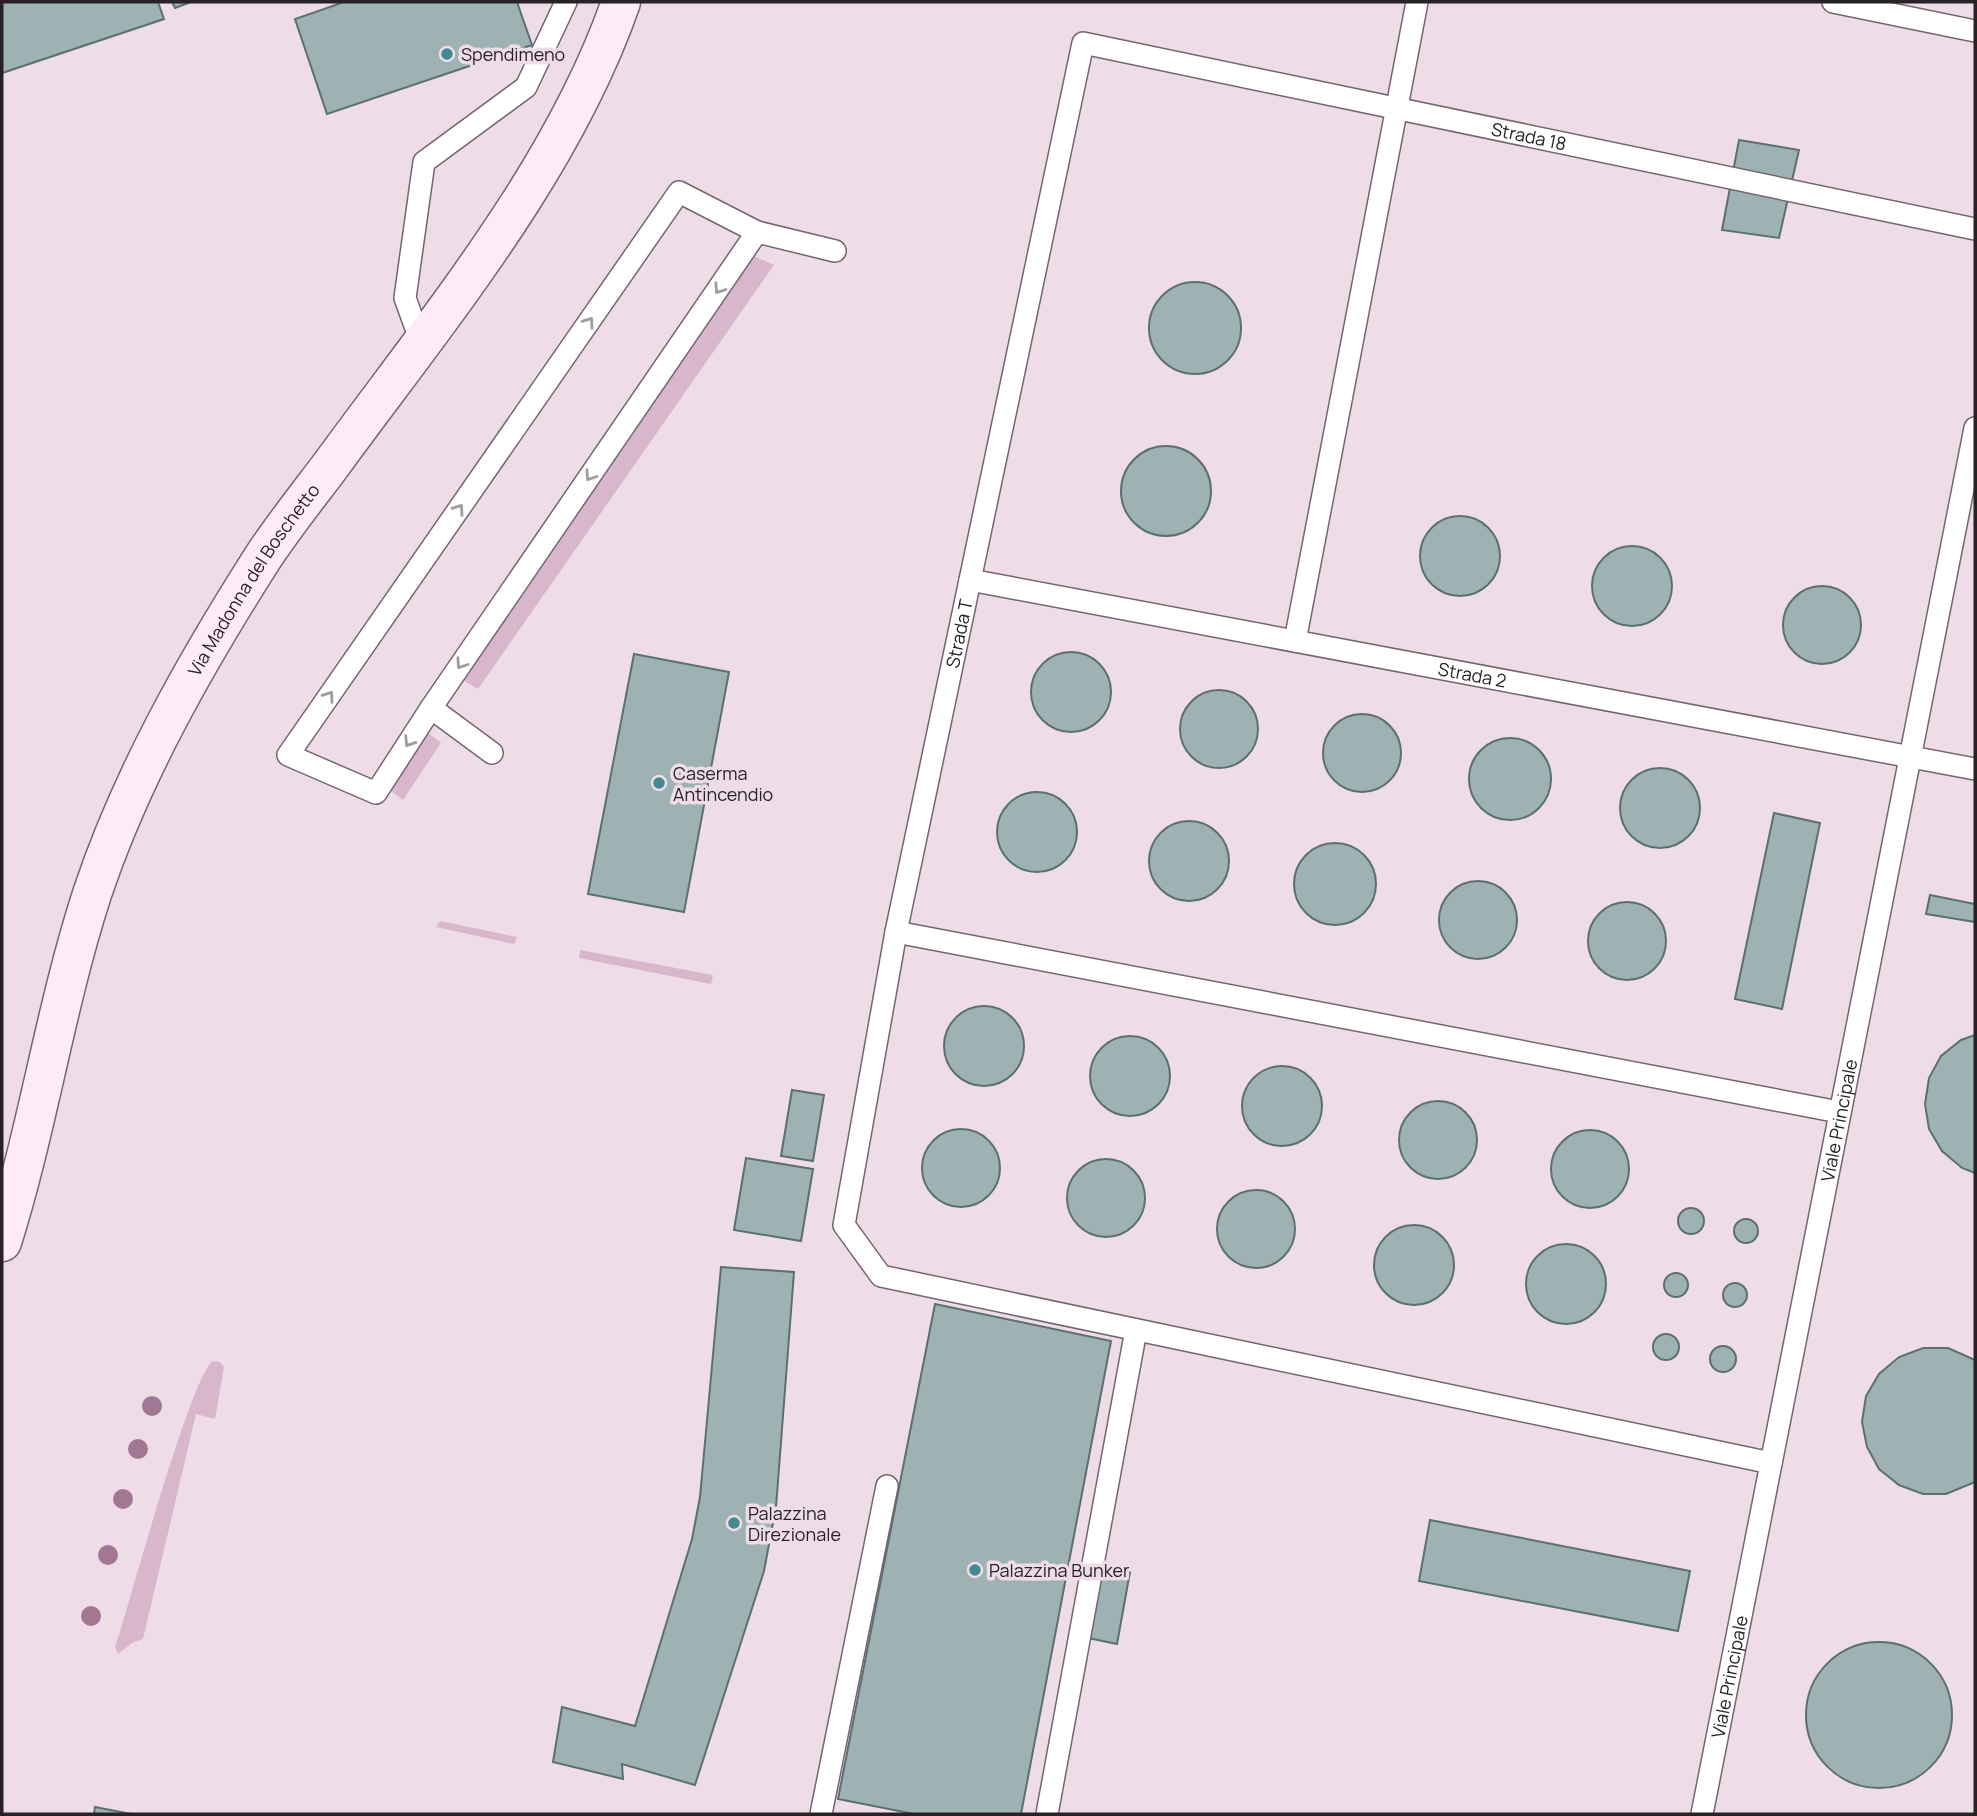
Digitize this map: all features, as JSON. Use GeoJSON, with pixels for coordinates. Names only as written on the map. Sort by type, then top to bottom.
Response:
{"type":"FeatureCollection","features":[{"type":"Feature","properties":{"kind":"main road","name":"Via Madonna del Boschetto"},"geometry":{"type":"LineString","coordinates":[[2,1272],[6,1230],[66,981],[93,893],[118,825],[163,729],[262,560],[530,188],[571,114],[621,2]]}},
{"type":"Feature","properties":{"kind":"lane"},"geometry":{"type":"LineString","coordinates":[[421,342],[405,298],[424,162],[526,87],[566,2]]}},
{"type":"Feature","properties":{"kind":"lane"},"geometry":{"type":"LineString","coordinates":[[1295,641],[1417,2]]}},
{"type":"Feature","properties":{"kind":"lane"},"geometry":{"type":"LineString","coordinates":[[1833,2],[1975,31]]}},
{"type":"Feature","properties":{"kind":"lane","name":"Strada 18"},"geometry":{"type":"LineString","coordinates":[[1083,43],[1975,229]]}},
{"type":"Feature","properties":{"kind":"lane","name":"Strada T"},"geometry":{"type":"LineString","coordinates":[[1083,43],[896,932],[845,1225],[881,1276],[1136,1330]]}},
{"type":"Feature","properties":{"kind":"lane"},"geometry":{"type":"LineString","coordinates":[[757,232],[431,708],[376,793],[288,755],[679,192],[757,232],[835,251]]}},
{"type":"Feature","properties":{"kind":"lane","name":"Viale Principale"},"geometry":{"type":"LineString","coordinates":[[1702,1814],[1975,428]]}},
{"type":"Feature","properties":{"kind":"lane","name":"Strada 2"},"geometry":{"type":"LineString","coordinates":[[970,580],[1975,769]]}},
{"type":"Feature","properties":{"kind":"lane"},"geometry":{"type":"LineString","coordinates":[[431,708],[492,753]]}},
{"type":"Feature","properties":{"kind":"lane"},"geometry":{"type":"LineString","coordinates":[[896,932],[1839,1112]]}},
{"type":"Feature","properties":{"kind":"lane"},"geometry":{"type":"LineString","coordinates":[[1046,1814],[1136,1330],[1771,1463]]}},
{"type":"Feature","properties":{"kind":"lane"},"geometry":{"type":"LineString","coordinates":[[821,1814],[887,1486]]}},
{"type":"Feature","properties":{"kind":"shaded area"},"geometry":{"type":"Polygon","coordinates":[[[754,256],[774,265],[478,689],[463,680],[754,256]]]}},
{"type":"Feature","properties":{"kind":"shaded area"},"geometry":{"type":"Polygon","coordinates":[[[427,732],[441,743],[403,800],[390,790],[427,732]]]}},
{"type":"Feature","properties":{"kind":"shaded area"},"geometry":{"type":"Polygon","coordinates":[[[440,921],[517,937],[514,944],[436,927],[440,921]]]}},
{"type":"Feature","properties":{"kind":"shaded area"},"geometry":{"type":"Polygon","coordinates":[[[580,950],[713,975],[711,984],[579,958],[580,950]]]}},
{"type":"Feature","properties":{"kind":"shaded area"},"geometry":{"type":"Polygon","coordinates":[[[213,1361],[220,1362],[224,1367],[215,1419],[196,1414],[143,1639],[132,1643],[118,1654],[115,1647],[176,1447],[190,1406],[213,1361]]]}},
{"type":"Feature","properties":{"kind":"building"},"geometry":{"type":"Polygon","coordinates":[[[2,2],[158,2],[164,19],[2,73],[2,2]]]}},
{"type":"Feature","properties":{"kind":"building"},"geometry":{"type":"Polygon","coordinates":[[[172,2],[191,2],[175,8],[172,2]]]}},
{"type":"Feature","properties":{"kind":"building"},"geometry":{"type":"Polygon","coordinates":[[[344,2],[517,2],[532,45],[327,114],[295,19],[344,2]]]}},
{"type":"Feature","properties":{"kind":"building"},"geometry":{"type":"Polygon","coordinates":[[[1739,140],[1799,150],[1779,238],[1722,230],[1739,140]]]}},
{"type":"Feature","properties":{"kind":"building"},"geometry":{"type":"Polygon","coordinates":[[[1195,282],[1213,285],[1228,295],[1238,310],[1241,328],[1238,346],[1228,361],[1213,371],[1195,374],[1177,371],[1162,361],[1152,346],[1149,328],[1152,310],[1162,295],[1177,285],[1195,282]]]}},
{"type":"Feature","properties":{"kind":"building"},"geometry":{"type":"Polygon","coordinates":[[[1166,446],[1183,449],[1198,459],[1208,474],[1211,491],[1208,508],[1198,523],[1183,533],[1166,536],[1149,533],[1134,523],[1124,508],[1121,491],[1124,474],[1134,459],[1149,449],[1166,446]]]}},
{"type":"Feature","properties":{"kind":"building"},"geometry":{"type":"Polygon","coordinates":[[[1460,516],[1475,519],[1488,528],[1497,541],[1500,556],[1497,571],[1488,584],[1475,593],[1460,596],[1445,593],[1432,584],[1423,571],[1420,556],[1423,541],[1432,528],[1445,519],[1460,516]]]}},
{"type":"Feature","properties":{"kind":"building"},"geometry":{"type":"Polygon","coordinates":[[[1632,546],[1647,549],[1660,558],[1669,571],[1672,586],[1669,601],[1660,614],[1647,623],[1632,626],[1617,623],[1604,614],[1595,601],[1592,586],[1595,571],[1604,558],[1617,549],[1632,546]]]}},
{"type":"Feature","properties":{"kind":"building"},"geometry":{"type":"Polygon","coordinates":[[[1822,586],[1837,589],[1849,598],[1858,610],[1861,625],[1858,640],[1849,652],[1837,661],[1822,664],[1807,661],[1795,652],[1786,640],[1783,625],[1786,610],[1795,598],[1807,589],[1822,586]]]}},
{"type":"Feature","properties":{"kind":"building"},"geometry":{"type":"Polygon","coordinates":[[[1071,652],[1086,655],[1099,664],[1108,677],[1111,692],[1108,707],[1099,720],[1086,729],[1071,732],[1056,729],[1043,720],[1034,707],[1031,692],[1034,677],[1043,664],[1056,655],[1071,652]]]}},
{"type":"Feature","properties":{"kind":"building","name":"Caserma Antincendio"},"geometry":{"type":"Polygon","coordinates":[[[634,654],[729,672],[684,912],[588,894],[634,654]]]}},
{"type":"Feature","properties":{"kind":"building"},"geometry":{"type":"Polygon","coordinates":[[[1219,690],[1234,693],[1246,702],[1255,714],[1258,729],[1255,744],[1246,756],[1234,765],[1219,768],[1204,765],[1192,756],[1183,744],[1180,729],[1183,714],[1192,702],[1204,693],[1219,690]]]}},
{"type":"Feature","properties":{"kind":"building"},"geometry":{"type":"Polygon","coordinates":[[[1354,714],[1370,714],[1384,720],[1395,731],[1401,745],[1401,761],[1395,775],[1384,786],[1370,792],[1354,792],[1340,786],[1329,775],[1323,761],[1323,745],[1329,731],[1340,720],[1354,714]]]}},
{"type":"Feature","properties":{"kind":"building"},"geometry":{"type":"Polygon","coordinates":[[[1510,738],[1526,741],[1539,750],[1548,763],[1551,779],[1548,795],[1539,808],[1526,817],[1510,820],[1494,817],[1481,808],[1472,795],[1469,779],[1472,763],[1481,750],[1494,741],[1510,738]]]}},
{"type":"Feature","properties":{"kind":"building"},"geometry":{"type":"Polygon","coordinates":[[[1652,768],[1668,768],[1689,779],[1700,800],[1700,816],[1689,837],[1668,848],[1652,848],[1638,842],[1626,830],[1620,816],[1620,800],[1626,786],[1638,774],[1652,768]]]}},
{"type":"Feature","properties":{"kind":"building"},"geometry":{"type":"Polygon","coordinates":[[[1037,792],[1052,795],[1065,804],[1074,817],[1077,832],[1074,847],[1065,860],[1052,869],[1037,872],[1022,869],[1009,860],[1000,847],[997,832],[1000,817],[1009,804],[1022,795],[1037,792]]]}},
{"type":"Feature","properties":{"kind":"building"},"geometry":{"type":"Polygon","coordinates":[[[1774,813],[1820,823],[1782,1009],[1735,999],[1774,813]]]}},
{"type":"Feature","properties":{"kind":"building"},"geometry":{"type":"Polygon","coordinates":[[[1181,821],[1197,821],[1218,832],[1229,853],[1229,869],[1218,890],[1197,901],[1181,901],[1167,895],[1155,883],[1149,869],[1149,853],[1155,839],[1167,827],[1181,821]]]}},
{"type":"Feature","properties":{"kind":"building"},"geometry":{"type":"Polygon","coordinates":[[[1335,843],[1351,846],[1364,855],[1373,868],[1376,884],[1373,900],[1364,913],[1351,922],[1335,925],[1319,922],[1306,913],[1297,900],[1294,884],[1297,868],[1306,855],[1319,846],[1335,843]]]}},
{"type":"Feature","properties":{"kind":"building"},"geometry":{"type":"Polygon","coordinates":[[[1478,881],[1493,884],[1506,892],[1514,905],[1517,920],[1514,935],[1506,948],[1493,956],[1478,959],[1463,956],[1450,948],[1442,935],[1439,920],[1442,905],[1450,892],[1463,884],[1478,881]]]}},
{"type":"Feature","properties":{"kind":"building"},"geometry":{"type":"Polygon","coordinates":[[[1930,895],[1975,904],[1975,922],[1926,914],[1930,895]]]}},
{"type":"Feature","properties":{"kind":"building"},"geometry":{"type":"Polygon","coordinates":[[[1627,902],[1642,905],[1659,919],[1666,941],[1663,956],[1649,973],[1627,980],[1612,977],[1595,963],[1588,941],[1591,926],[1605,909],[1627,902]]]}},
{"type":"Feature","properties":{"kind":"building"},"geometry":{"type":"Polygon","coordinates":[[[984,1006],[999,1009],[1012,1018],[1021,1031],[1024,1046],[1021,1061],[1012,1074],[999,1083],[984,1086],[969,1083],[956,1074],[947,1061],[944,1046],[947,1031],[956,1018],[969,1009],[984,1006]]]}},
{"type":"Feature","properties":{"kind":"building"},"geometry":{"type":"Polygon","coordinates":[[[1975,1035],[1975,1173],[1962,1168],[1942,1151],[1929,1129],[1925,1104],[1929,1078],[1941,1056],[1961,1040],[1975,1035]]]}},
{"type":"Feature","properties":{"kind":"building"},"geometry":{"type":"Polygon","coordinates":[[[1130,1036],[1145,1039],[1158,1048],[1167,1061],[1170,1076],[1167,1091],[1158,1104],[1145,1113],[1130,1116],[1115,1113],[1102,1104],[1093,1091],[1090,1076],[1093,1061],[1102,1048],[1115,1039],[1130,1036]]]}},
{"type":"Feature","properties":{"kind":"building"},"geometry":{"type":"Polygon","coordinates":[[[1282,1066],[1297,1069],[1310,1078],[1319,1091],[1322,1106],[1319,1121],[1310,1134],[1297,1143],[1282,1146],[1267,1143],[1254,1134],[1245,1121],[1242,1106],[1245,1091],[1254,1078],[1267,1069],[1282,1066]]]}},
{"type":"Feature","properties":{"kind":"building"},"geometry":{"type":"Polygon","coordinates":[[[792,1090],[824,1095],[813,1161],[781,1156],[792,1090]]]}},
{"type":"Feature","properties":{"kind":"building"},"geometry":{"type":"Polygon","coordinates":[[[1430,1101],[1446,1101],[1460,1107],[1471,1118],[1477,1132],[1477,1148],[1471,1162],[1460,1173],[1446,1179],[1430,1179],[1416,1173],[1405,1162],[1399,1148],[1399,1132],[1405,1118],[1416,1107],[1430,1101]]]}},
{"type":"Feature","properties":{"kind":"building"},"geometry":{"type":"Polygon","coordinates":[[[953,1129],[969,1129],[983,1135],[994,1146],[1000,1160],[1000,1176],[994,1190],[983,1201],[969,1207],[953,1207],[939,1201],[928,1190],[922,1176],[922,1160],[928,1146],[939,1135],[953,1129]]]}},
{"type":"Feature","properties":{"kind":"building"},"geometry":{"type":"Polygon","coordinates":[[[1582,1130],[1598,1130],[1612,1136],[1623,1147],[1629,1161],[1629,1177],[1623,1191],[1612,1202],[1598,1208],[1582,1208],[1568,1202],[1557,1191],[1551,1177],[1551,1161],[1557,1147],[1568,1136],[1582,1130]]]}},
{"type":"Feature","properties":{"kind":"building"},"geometry":{"type":"Polygon","coordinates":[[[746,1158],[813,1169],[801,1241],[734,1230],[746,1158]]]}},
{"type":"Feature","properties":{"kind":"building"},"geometry":{"type":"Polygon","coordinates":[[[1106,1159],[1121,1162],[1134,1170],[1142,1183],[1145,1198],[1142,1213],[1134,1226],[1121,1234],[1106,1237],[1091,1234],[1078,1226],[1070,1213],[1067,1198],[1070,1183],[1078,1170],[1091,1162],[1106,1159]]]}},
{"type":"Feature","properties":{"kind":"building"},"geometry":{"type":"Polygon","coordinates":[[[1248,1190],[1264,1190],[1278,1196],[1289,1207],[1295,1221],[1295,1237],[1289,1251],[1278,1262],[1264,1268],[1248,1268],[1234,1262],[1223,1251],[1217,1237],[1217,1221],[1223,1207],[1234,1196],[1248,1190]]]}},
{"type":"Feature","properties":{"kind":"building"},"geometry":{"type":"Polygon","coordinates":[[[1691,1208],[1700,1212],[1704,1221],[1700,1230],[1691,1234],[1682,1230],[1678,1221],[1682,1212],[1691,1208]]]}},
{"type":"Feature","properties":{"kind":"building"},"geometry":{"type":"Polygon","coordinates":[[[1741,1219],[1751,1219],[1758,1226],[1758,1236],[1751,1243],[1741,1243],[1734,1236],[1734,1226],[1741,1219]]]}},
{"type":"Feature","properties":{"kind":"building"},"geometry":{"type":"Polygon","coordinates":[[[1414,1225],[1429,1228],[1442,1237],[1451,1250],[1454,1265],[1451,1280],[1442,1293],[1429,1302],[1414,1305],[1399,1302],[1386,1293],[1377,1280],[1374,1265],[1377,1250],[1386,1237],[1399,1228],[1414,1225]]]}},
{"type":"Feature","properties":{"kind":"building"},"geometry":{"type":"Polygon","coordinates":[[[1566,1244],[1581,1247],[1594,1256],[1603,1269],[1606,1284],[1603,1299],[1594,1312],[1581,1321],[1566,1324],[1551,1321],[1538,1312],[1529,1299],[1526,1284],[1529,1269],[1538,1256],[1551,1247],[1566,1244]]]}},
{"type":"Feature","properties":{"kind":"building","name":"Palazzina Direzionale"},"geometry":{"type":"Polygon","coordinates":[[[721,1267],[794,1272],[776,1507],[764,1571],[695,1785],[622,1764],[623,1779],[553,1762],[562,1707],[635,1726],[692,1539],[700,1497],[721,1267]]]}},
{"type":"Feature","properties":{"kind":"building"},"geometry":{"type":"Polygon","coordinates":[[[1676,1273],[1685,1276],[1688,1285],[1685,1294],[1676,1297],[1667,1294],[1664,1285],[1667,1276],[1676,1273]]]}},
{"type":"Feature","properties":{"kind":"building"},"geometry":{"type":"Polygon","coordinates":[[[1735,1283],[1744,1286],[1747,1295],[1744,1304],[1735,1307],[1726,1304],[1723,1295],[1726,1286],[1735,1283]]]}},
{"type":"Feature","properties":{"kind":"building","name":"Palazzina Bunker"},"geometry":{"type":"Polygon","coordinates":[[[935,1304],[1111,1341],[1021,1814],[914,1814],[838,1799],[935,1304]]]}},
{"type":"Feature","properties":{"kind":"building"},"geometry":{"type":"Polygon","coordinates":[[[1666,1334],[1676,1337],[1679,1347],[1676,1357],[1666,1360],[1656,1357],[1653,1347],[1656,1337],[1666,1334]]]}},
{"type":"Feature","properties":{"kind":"building"},"geometry":{"type":"Polygon","coordinates":[[[1723,1346],[1732,1350],[1736,1359],[1732,1368],[1723,1372],[1714,1368],[1710,1359],[1714,1350],[1723,1346]]]}},
{"type":"Feature","properties":{"kind":"building"},"geometry":{"type":"Polygon","coordinates":[[[1923,1348],[1948,1348],[1975,1360],[1975,1482],[1946,1494],[1923,1494],[1899,1485],[1879,1469],[1867,1447],[1862,1422],[1866,1396],[1879,1374],[1899,1357],[1923,1348]]]}},
{"type":"Feature","properties":{"kind":"building"},"geometry":{"type":"Polygon","coordinates":[[[1430,1520],[1690,1571],[1678,1631],[1419,1581],[1430,1520]]]}},
{"type":"Feature","properties":{"kind":"building"},"geometry":{"type":"Polygon","coordinates":[[[1101,1567],[1130,1572],[1117,1644],[1088,1638],[1101,1567]]]}},
{"type":"Feature","properties":{"kind":"building"},"geometry":{"type":"Polygon","coordinates":[[[1879,1642],[1907,1647],[1931,1663],[1947,1687],[1952,1715],[1947,1743],[1931,1767],[1907,1783],[1879,1788],[1851,1783],[1827,1767],[1811,1743],[1806,1715],[1811,1687],[1827,1663],[1851,1647],[1879,1642]]]}},
{"type":"Feature","properties":{"kind":"building"},"geometry":{"type":"Polygon","coordinates":[[[95,1807],[131,1814],[94,1814],[95,1807]]]}},
{"type":"Feature","properties":{"kind":"place","name":"Spendimeno"},"geometry":{"type":"Point","coordinates":[447,54]}},
{"type":"Feature","properties":{"kind":"place","name":"Caserma Antincendio"},"geometry":{"type":"Point","coordinates":[659,783]}},
{"type":"Feature","properties":{"kind":"place","name":"Palazzina Direzionale"},"geometry":{"type":"Point","coordinates":[734,1523]}},
{"type":"Feature","properties":{"kind":"place","name":"Palazzina Bunker"},"geometry":{"type":"Point","coordinates":[975,1570]}}]}
